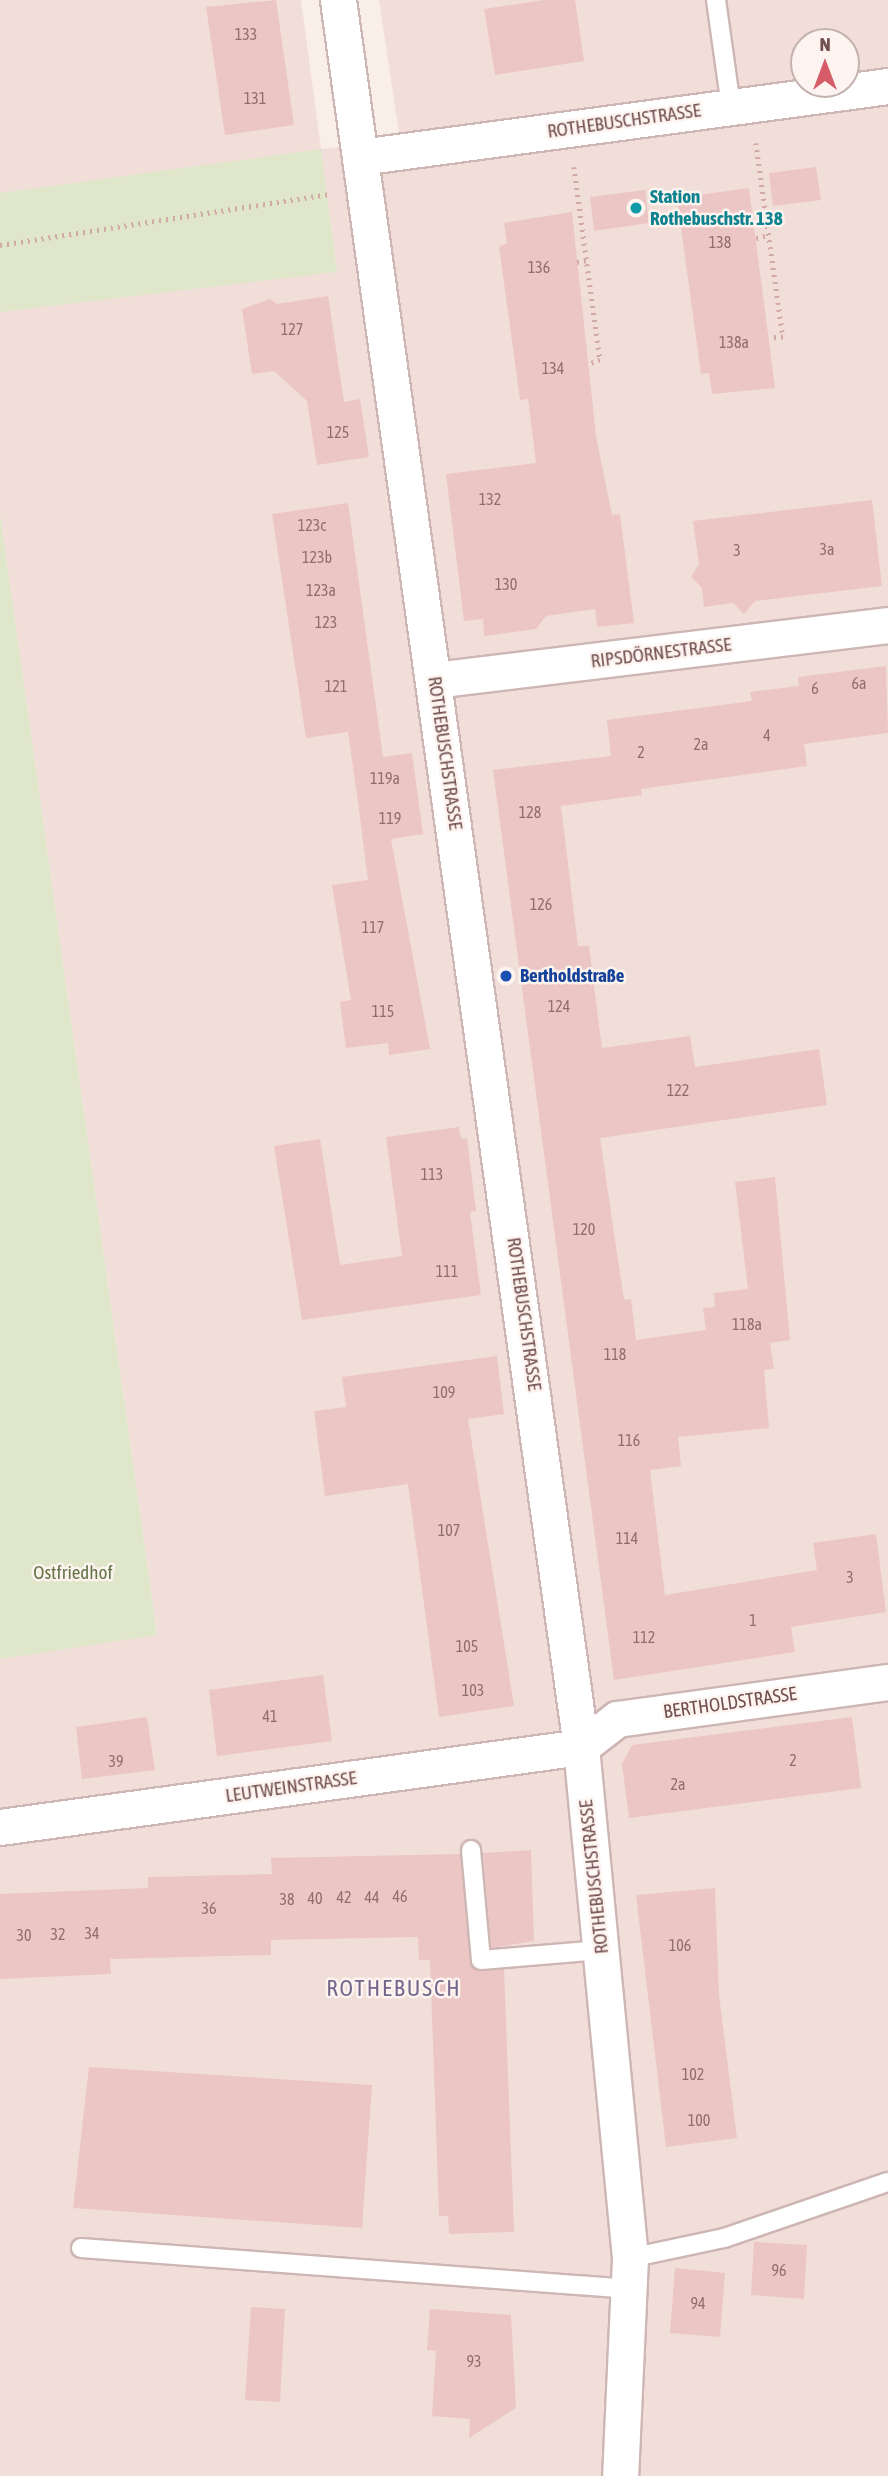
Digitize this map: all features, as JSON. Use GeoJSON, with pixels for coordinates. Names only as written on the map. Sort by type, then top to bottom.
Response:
{"type":"FeatureCollection","features":[{"type":"Feature","properties":{"kind":"street","name":"ROTHEBUSCHSTRASSE"},"geometry":{"type":"LineString","coordinates":[[338,0],[581,1747],[630,2273],[620,2476]]}},
{"type":"Feature","properties":{"kind":"street","name":"ROTHEBUSCHSTRASSE"},"geometry":{"type":"LineString","coordinates":[[363,172],[568,128],[888,86]]}},
{"type":"Feature","properties":{"kind":"street","name":"RIPSDÖRNESTRASSE"},"geometry":{"type":"LineString","coordinates":[[434,680],[888,625]]}},
{"type":"Feature","properties":{"kind":"street","name":"BERTHOLDSTRASSE"},"geometry":{"type":"LineString","coordinates":[[581,1747],[617,1719],[888,1682]]}},
{"type":"Feature","properties":{"kind":"street","name":"LEUTWEINSTRASSE"},"geometry":{"type":"LineString","coordinates":[[0,1827],[581,1747]]}},
{"type":"Feature","properties":{"kind":"lane"},"geometry":{"type":"LineString","coordinates":[[716,0],[741,106]]}},
{"type":"Feature","properties":{"kind":"lane"},"geometry":{"type":"LineString","coordinates":[[471,1850],[481,1961],[601,1950]]}},
{"type":"Feature","properties":{"kind":"lane"},"geometry":{"type":"LineString","coordinates":[[81,2248],[630,2273],[888,2182]]}},
{"type":"Feature","properties":{"kind":"path"},"geometry":{"type":"LineString","coordinates":[[741,106],[768,236],[783,337],[770,338]]}},
{"type":"Feature","properties":{"kind":"path"},"geometry":{"type":"LineString","coordinates":[[568,128],[600,360],[589,364]]}},
{"type":"Feature","properties":{"kind":"path"},"geometry":{"type":"LineString","coordinates":[[0,245],[363,172]]}},
{"type":"Feature","properties":{"kind":"path"},"geometry":{"type":"LineString","coordinates":[[756,237],[768,236]]}},
{"type":"Feature","properties":{"kind":"path"},"geometry":{"type":"LineString","coordinates":[[576,262],[587,260]]}},
{"type":"Feature","properties":{"kind":"shaded area"},"geometry":{"type":"Polygon","coordinates":[[[0,0],[301,0],[321,149],[400,140],[379,0],[888,0],[888,2476],[0,2476],[0,1659],[157,1634],[0,513],[0,312],[337,271],[321,150],[0,193],[0,0]]]}},
{"type":"Feature","properties":{"kind":"green space"},"geometry":{"type":"Polygon","coordinates":[[[321,149],[337,272],[0,312],[0,193],[321,149]]]}},
{"type":"Feature","properties":{"kind":"green space","name":"Ostfriedhof"},"geometry":{"type":"Polygon","coordinates":[[[0,513],[157,1635],[0,1659],[0,513]]]}},
{"type":"Feature","properties":{"kind":"building"},"geometry":{"type":"Polygon","coordinates":[[[276,0],[294,125],[225,135],[206,7],[276,0]]]}},
{"type":"Feature","properties":{"kind":"building"},"geometry":{"type":"Polygon","coordinates":[[[544,0],[575,0],[584,61],[495,75],[484,9],[544,0]]]}},
{"type":"Feature","properties":{"kind":"building"},"geometry":{"type":"Polygon","coordinates":[[[816,167],[821,200],[773,206],[769,173],[816,167]]]}},
{"type":"Feature","properties":{"kind":"building"},"geometry":{"type":"Polygon","coordinates":[[[749,188],[775,388],[712,394],[709,373],[701,374],[677,198],[749,188]]]}},
{"type":"Feature","properties":{"kind":"building"},"geometry":{"type":"Polygon","coordinates":[[[645,190],[649,223],[594,231],[590,197],[645,190]]]}},
{"type":"Feature","properties":{"kind":"building"},"geometry":{"type":"Polygon","coordinates":[[[572,212],[596,436],[612,515],[620,514],[634,623],[597,627],[595,609],[546,616],[536,629],[484,636],[483,619],[464,621],[446,474],[536,463],[528,399],[520,400],[499,246],[507,244],[504,223],[572,212]]]}},
{"type":"Feature","properties":{"kind":"building"},"geometry":{"type":"Polygon","coordinates":[[[328,296],[344,402],[360,399],[369,457],[317,465],[307,401],[274,371],[252,374],[242,309],[270,299],[277,304],[328,296]]]}},
{"type":"Feature","properties":{"kind":"building"},"geometry":{"type":"Polygon","coordinates":[[[872,500],[882,586],[755,601],[744,614],[733,603],[704,607],[702,588],[691,577],[699,564],[693,521],[872,500]]]}},
{"type":"Feature","properties":{"kind":"building"},"geometry":{"type":"Polygon","coordinates":[[[348,503],[383,757],[412,753],[423,834],[391,839],[430,1049],[389,1055],[388,1043],[346,1048],[340,1002],[351,1000],[332,885],[368,880],[358,802],[348,732],[306,738],[272,514],[348,503]]]}},
{"type":"Feature","properties":{"kind":"building"},"geometry":{"type":"Polygon","coordinates":[[[886,666],[888,733],[804,744],[807,766],[641,789],[642,795],[561,806],[578,946],[589,946],[602,1048],[690,1036],[695,1067],[819,1049],[827,1105],[600,1138],[624,1300],[631,1299],[636,1340],[706,1330],[703,1308],[715,1307],[714,1293],[748,1289],[735,1182],[775,1177],[790,1340],[770,1343],[774,1369],[764,1370],[769,1428],[678,1437],[681,1466],[650,1470],[665,1595],[817,1570],[813,1543],[876,1534],[886,1612],[791,1627],[795,1652],[614,1680],[493,770],[611,756],[607,720],[752,701],[750,692],[799,686],[798,677],[886,666]]]}},
{"type":"Feature","properties":{"kind":"building"},"geometry":{"type":"Polygon","coordinates":[[[459,1127],[461,1139],[467,1138],[476,1211],[470,1212],[481,1295],[302,1320],[274,1146],[320,1139],[340,1265],[402,1256],[386,1137],[459,1127]]]}},
{"type":"Feature","properties":{"kind":"building"},"geometry":{"type":"Polygon","coordinates":[[[497,1356],[504,1414],[468,1419],[514,1706],[439,1717],[408,1484],[325,1496],[314,1411],[346,1407],[342,1377],[497,1356]]]}},
{"type":"Feature","properties":{"kind":"building"},"geometry":{"type":"Polygon","coordinates":[[[323,1675],[332,1741],[217,1756],[209,1690],[323,1675]]]}},
{"type":"Feature","properties":{"kind":"building"},"geometry":{"type":"Polygon","coordinates":[[[147,1717],[155,1770],[82,1779],[76,1727],[147,1717]]]}},
{"type":"Feature","properties":{"kind":"building"},"geometry":{"type":"Polygon","coordinates":[[[852,1717],[861,1788],[629,1818],[622,1764],[632,1745],[852,1717]]]}},
{"type":"Feature","properties":{"kind":"building"},"geometry":{"type":"Polygon","coordinates":[[[531,1850],[534,1941],[491,1948],[483,1853],[531,1850]]]}},
{"type":"Feature","properties":{"kind":"building"},"geometry":{"type":"Polygon","coordinates":[[[460,1854],[471,1966],[481,1971],[504,1969],[514,2232],[449,2234],[448,2216],[439,2216],[430,1960],[419,1960],[418,1937],[271,1940],[271,1955],[110,1959],[111,1974],[0,1979],[0,1894],[148,1888],[148,1877],[272,1874],[271,1858],[460,1854]]]}},
{"type":"Feature","properties":{"kind":"building"},"geometry":{"type":"Polygon","coordinates":[[[715,1888],[719,1995],[737,2138],[666,2147],[636,1895],[715,1888]]]}},
{"type":"Feature","properties":{"kind":"building"},"geometry":{"type":"Polygon","coordinates":[[[89,2067],[372,2085],[362,2228],[73,2208],[89,2067]]]}},
{"type":"Feature","properties":{"kind":"building"},"geometry":{"type":"Polygon","coordinates":[[[754,2242],[807,2245],[804,2299],[751,2295],[754,2242]]]}},
{"type":"Feature","properties":{"kind":"building"},"geometry":{"type":"Polygon","coordinates":[[[675,2268],[725,2273],[720,2337],[670,2333],[675,2268]]]}},
{"type":"Feature","properties":{"kind":"building"},"geometry":{"type":"Polygon","coordinates":[[[251,2307],[285,2309],[280,2402],[245,2400],[251,2307]]]}},
{"type":"Feature","properties":{"kind":"building"},"geometry":{"type":"Polygon","coordinates":[[[430,2309],[511,2315],[516,2408],[469,2438],[470,2419],[432,2416],[436,2351],[427,2350],[430,2309]]]}},
{"type":"Feature","properties":{"kind":"place","name":"Station Rothebuschstr. 138"},"geometry":{"type":"Point","coordinates":[636,208]}},
{"type":"Feature","properties":{"kind":"place","name":"Bertholdstraße"},"geometry":{"type":"Point","coordinates":[506,976]}},
{"type":"Feature","properties":{"kind":"district","name":"ROTHEBUSCH"},"geometry":{"type":"Point","coordinates":[394,1988]}}]}
